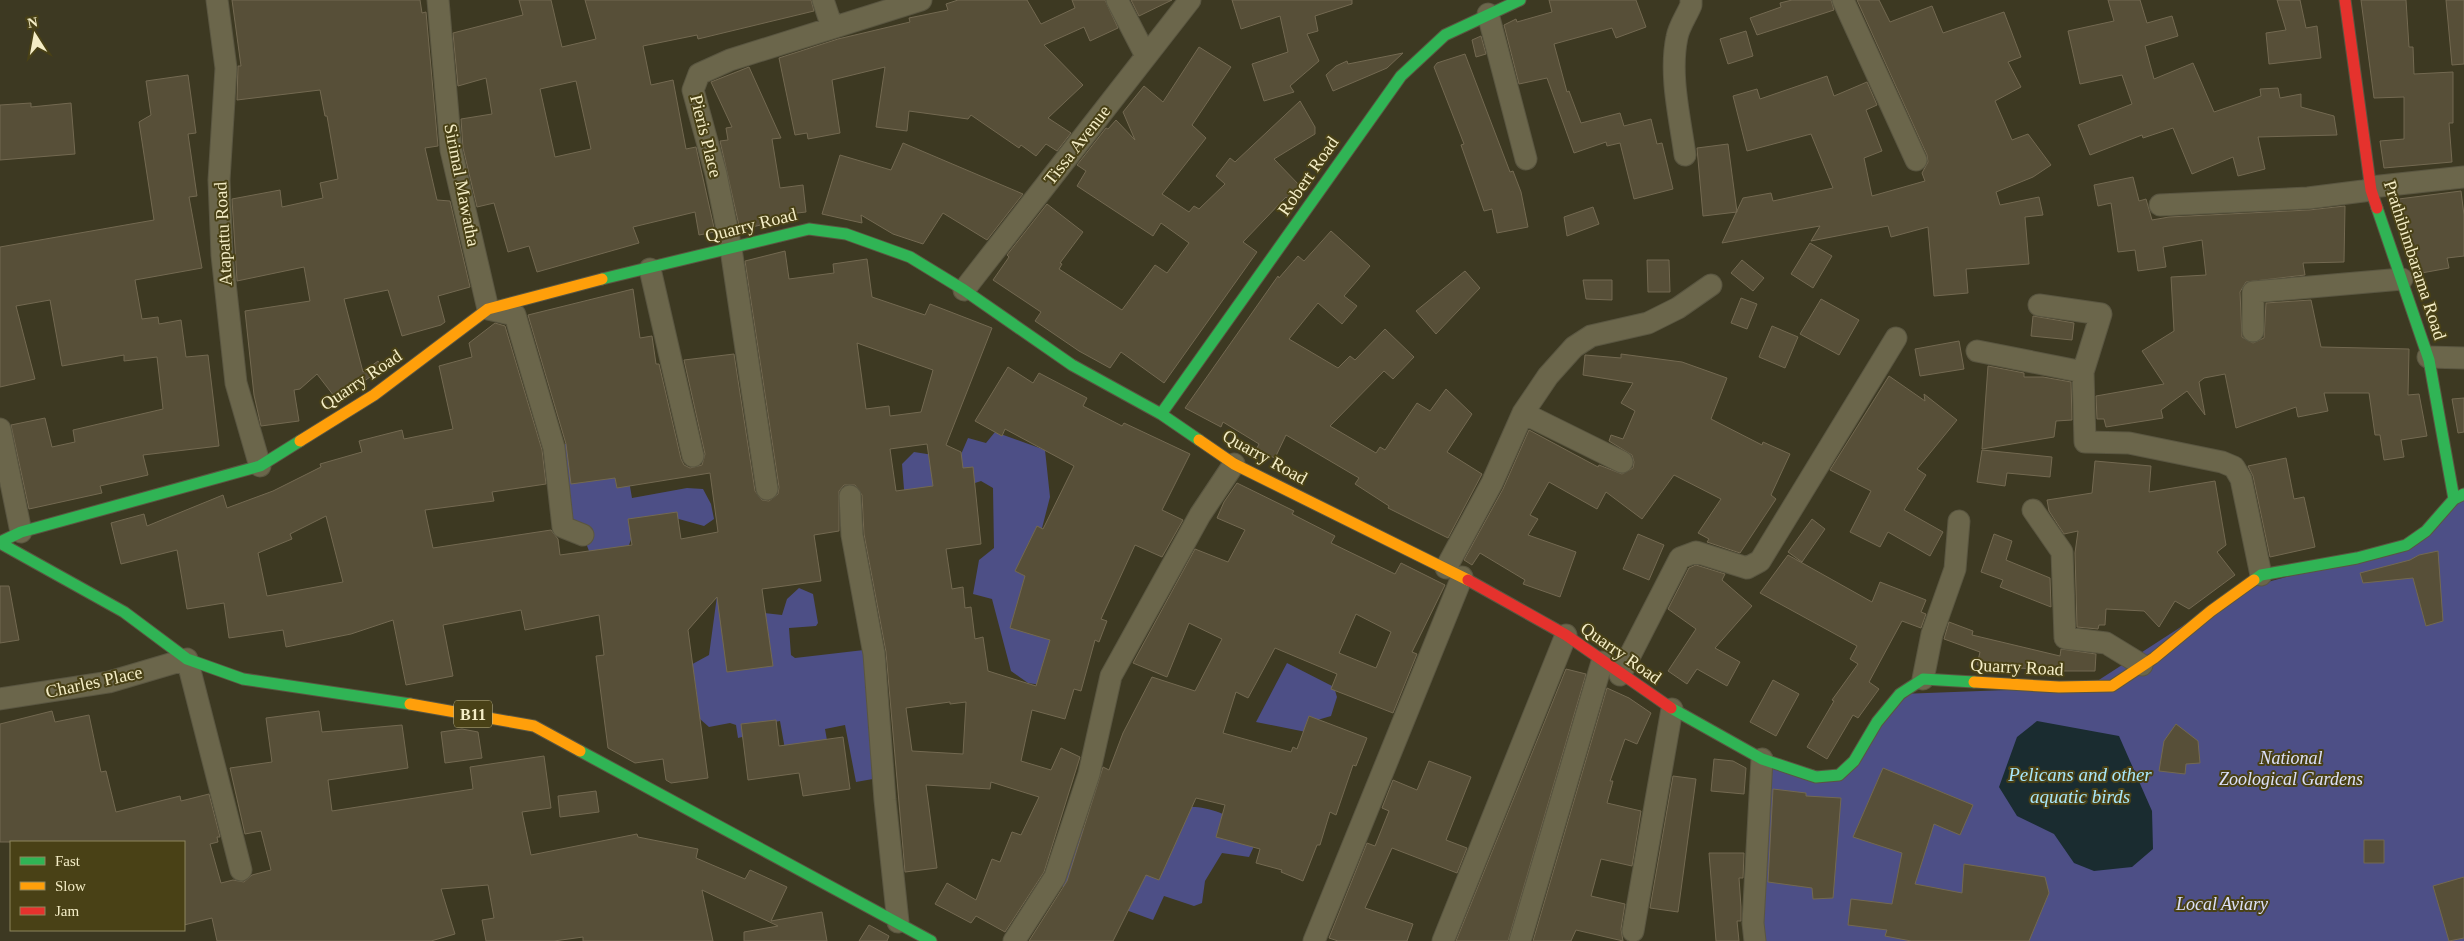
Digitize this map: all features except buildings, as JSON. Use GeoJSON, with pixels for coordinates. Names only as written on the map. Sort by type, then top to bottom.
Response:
{"type":"FeatureCollection","features":[{"type":"Feature","properties":{"kind":"street","name":"Atapattu Road"},"geometry":{"type":"LineString","coordinates":[[217,0],[226,68],[219,180],[222,255],[236,383],[260,466]]}},
{"type":"Feature","properties":{"kind":"street","name":"Sirimal Mawatha"},"geometry":{"type":"LineString","coordinates":[[438,0],[451,150],[488,309]]}},
{"type":"Feature","properties":{"kind":"street"},"geometry":{"type":"LineString","coordinates":[[823,0],[832,27]]}},
{"type":"Feature","properties":{"kind":"street","name":"Pieris Place"},"geometry":{"type":"LineString","coordinates":[[767,489],[731,249],[716,174],[693,90],[699,74],[730,60],[921,0]]}},
{"type":"Feature","properties":{"kind":"street"},"geometry":{"type":"LineString","coordinates":[[1118,0],[1146,56]]}},
{"type":"Feature","properties":{"kind":"street","name":"Tissa Avenue"},"geometry":{"type":"LineString","coordinates":[[964,290],[1190,0]]}},
{"type":"Feature","properties":{"kind":"street","name":"Robert Road"},"geometry":{"type":"LineString","coordinates":[[1161,414],[1401,76],[1445,35],[1520,0]]}},
{"type":"Feature","properties":{"kind":"street"},"geometry":{"type":"LineString","coordinates":[[1686,156],[1676,88],[1675,59],[1677,36],[1691,5],[1691,0]]}},
{"type":"Feature","properties":{"kind":"street"},"geometry":{"type":"LineString","coordinates":[[1843,0],[1916,160]]}},
{"type":"Feature","properties":{"kind":"street","name":"Prathibimbarama Road"},"geometry":{"type":"LineString","coordinates":[[2345,0],[2371,188],[2428,356],[2459,497]]}},
{"type":"Feature","properties":{"kind":"street"},"geometry":{"type":"LineString","coordinates":[[1488,14],[1526,160]]}},
{"type":"Feature","properties":{"kind":"street"},"geometry":{"type":"LineString","coordinates":[[2160,205],[2308,198],[2371,188],[2464,177]]}},
{"type":"Feature","properties":{"kind":"street","name":"Quarry Road"},"geometry":{"type":"LineString","coordinates":[[0,543],[21,532],[260,466],[374,395],[488,309],[589,282],[650,269],[809,229],[846,234],[910,257],[964,290],[1072,365],[1161,414],[1234,464],[1454,573],[1566,635],[1620,675],[1672,709],[1762,759],[1816,777],[1839,775],[1854,761],[1877,722],[1900,694],[1923,678],[2088,687],[2112,686],[2142,665],[2210,611],[2261,575],[2357,558],[2406,545],[2426,531],[2459,497]]}},
{"type":"Feature","properties":{"kind":"street"},"geometry":{"type":"LineString","coordinates":[[650,269],[693,456]]}},
{"type":"Feature","properties":{"kind":"street"},"geometry":{"type":"LineString","coordinates":[[2253,331],[2253,292],[2402,279]]}},
{"type":"Feature","properties":{"kind":"street"},"geometry":{"type":"LineString","coordinates":[[1314,941],[1454,573],[1523,413],[1548,376],[1574,347],[1591,336],[1648,323],[1678,308],[1711,285]]}},
{"type":"Feature","properties":{"kind":"street"},"geometry":{"type":"LineString","coordinates":[[2039,305],[2101,314],[2083,372],[2085,442],[2129,443],[2222,462],[2234,467],[2241,479],[2261,575]]}},
{"type":"Feature","properties":{"kind":"street"},"geometry":{"type":"LineString","coordinates":[[488,309],[515,315],[554,448],[563,527],[583,535]]}},
{"type":"Feature","properties":{"kind":"street"},"geometry":{"type":"LineString","coordinates":[[1620,675],[1680,558],[1696,552],[1746,568],[1760,561],[1896,338]]}},
{"type":"Feature","properties":{"kind":"street"},"geometry":{"type":"LineString","coordinates":[[1977,351],[2083,372]]}},
{"type":"Feature","properties":{"kind":"street"},"geometry":{"type":"LineString","coordinates":[[2428,356],[2464,358]]}},
{"type":"Feature","properties":{"kind":"street"},"geometry":{"type":"LineString","coordinates":[[1523,413],[1622,462]]}},
{"type":"Feature","properties":{"kind":"street"},"geometry":{"type":"LineString","coordinates":[[0,429],[21,532]]}},
{"type":"Feature","properties":{"kind":"street"},"geometry":{"type":"LineString","coordinates":[[1014,941],[1055,877],[1089,774],[1111,676],[1200,515],[1234,464]]}},
{"type":"Feature","properties":{"kind":"street"},"geometry":{"type":"LineString","coordinates":[[850,496],[852,535],[874,654],[898,922]]}},
{"type":"Feature","properties":{"kind":"street"},"geometry":{"type":"LineString","coordinates":[[2034,510],[2062,552],[2065,638],[2106,642],[2142,665]]}},
{"type":"Feature","properties":{"kind":"street"},"geometry":{"type":"LineString","coordinates":[[1923,678],[1932,634],[1955,569],[1959,521]]}},
{"type":"Feature","properties":{"kind":"street","name":"B11"},"geometry":{"type":"LineString","coordinates":[[0,543],[124,612],[187,660],[243,679],[363,695],[534,726],[931,941]]}},
{"type":"Feature","properties":{"kind":"street"},"geometry":{"type":"LineString","coordinates":[[1442,941],[1566,635]]}},
{"type":"Feature","properties":{"kind":"street"},"geometry":{"type":"LineString","coordinates":[[187,660],[241,870]]}},
{"type":"Feature","properties":{"kind":"street","name":"Charles Place"},"geometry":{"type":"LineString","coordinates":[[0,699],[109,682],[187,660]]}},
{"type":"Feature","properties":{"kind":"street"},"geometry":{"type":"LineString","coordinates":[[1520,941],[1602,662]]}},
{"type":"Feature","properties":{"kind":"street"},"geometry":{"type":"LineString","coordinates":[[1633,931],[1672,709]]}},
{"type":"Feature","properties":{"kind":"street"},"geometry":{"type":"LineString","coordinates":[[1755,941],[1753,923],[1762,759]]}},
{"type":"Feature","properties":{"kind":"green space"},"geometry":{"type":"Polygon","coordinates":[[[600,432],[624,452],[632,498],[687,488],[703,489],[711,504],[714,519],[704,526],[668,516],[632,537],[623,561],[592,559],[583,535],[563,527],[554,448],[600,432]]]}},
{"type":"Feature","properties":{"kind":"green space"},"geometry":{"type":"Polygon","coordinates":[[[995,432],[1045,450],[1050,497],[1030,575],[1068,596],[1048,686],[1028,683],[1011,671],[992,599],[973,594],[979,560],[994,548],[993,488],[981,481],[945,493],[909,514],[902,464],[914,452],[959,459],[968,438],[986,443],[995,432]]]}},
{"type":"Feature","properties":{"kind":"green space","name":"National Zoological Gardens"},"geometry":{"type":"Polygon","coordinates":[[[2464,494],[2464,941],[1755,941],[1762,759],[1839,775],[1900,694],[2088,687],[2238,590],[2406,545],[2464,494]]]}},
{"type":"Feature","properties":{"kind":"green space"},"geometry":{"type":"Polygon","coordinates":[[[799,588],[813,594],[818,623],[816,626],[789,628],[791,655],[795,658],[864,650],[884,777],[856,782],[845,725],[825,729],[828,746],[786,755],[780,721],[745,727],[746,736],[738,738],[736,725],[730,723],[709,727],[700,719],[685,713],[687,667],[709,655],[717,596],[731,609],[782,615],[787,599],[799,588]]]}},
{"type":"Feature","properties":{"kind":"green space"},"geometry":{"type":"Polygon","coordinates":[[[1287,663],[1334,687],[1337,697],[1331,716],[1314,721],[1306,732],[1256,722],[1287,663]]]}},
{"type":"Feature","properties":{"kind":"green space"},"geometry":{"type":"Polygon","coordinates":[[[1192,807],[1212,810],[1233,819],[1245,829],[1255,844],[1249,857],[1222,853],[1205,881],[1202,903],[1194,906],[1164,896],[1153,920],[1053,883],[1072,825],[1125,846],[1192,807]]]}},
{"type":"Feature","properties":{"kind":"water","name":"Pelicans and other aquatic birds"},"geometry":{"type":"Polygon","coordinates":[[[2037,721],[2119,736],[2152,811],[2153,849],[2132,867],[2094,871],[2074,863],[2054,834],[2017,816],[1999,787],[2017,737],[2037,721]]]}},
{"type":"Feature","properties":{"kind":"traffic: fast"},"geometry":{"type":"LineString","coordinates":[[1161,414],[1401,76],[1445,35],[1520,0]]}},
{"type":"Feature","properties":{"kind":"traffic: fast"},"geometry":{"type":"LineString","coordinates":[[2377,208],[2429,360],[2454,499]]}},
{"type":"Feature","properties":{"kind":"traffic: fast"},"geometry":{"type":"LineString","coordinates":[[602,279],[809,229],[846,234],[910,257],[964,290],[1072,365],[1161,414],[1199,440]]}},
{"type":"Feature","properties":{"kind":"traffic: fast"},"geometry":{"type":"LineString","coordinates":[[0,542],[21,532],[260,466],[300,441]]}},
{"type":"Feature","properties":{"kind":"traffic: fast"},"geometry":{"type":"LineString","coordinates":[[2254,580],[2261,575],[2357,558],[2406,545],[2426,531],[2454,499],[2464,494]]}},
{"type":"Feature","properties":{"kind":"traffic: fast"},"geometry":{"type":"LineString","coordinates":[[0,543],[124,612],[187,659],[243,679],[410,704]]}},
{"type":"Feature","properties":{"kind":"traffic: fast"},"geometry":{"type":"LineString","coordinates":[[1671,708],[1762,759],[1816,777],[1839,775],[1854,761],[1877,722],[1900,694],[1923,679],[1974,682]]}},
{"type":"Feature","properties":{"kind":"traffic: fast"},"geometry":{"type":"LineString","coordinates":[[580,751],[931,941]]}},
{"type":"Feature","properties":{"kind":"traffic: slow"},"geometry":{"type":"LineString","coordinates":[[300,441],[374,395],[488,309],[602,279]]}},
{"type":"Feature","properties":{"kind":"traffic: slow"},"geometry":{"type":"LineString","coordinates":[[1199,440],[1234,464],[1468,580]]}},
{"type":"Feature","properties":{"kind":"traffic: slow"},"geometry":{"type":"LineString","coordinates":[[1974,682],[2059,687],[2112,686],[2154,658],[2211,611],[2254,580]]}},
{"type":"Feature","properties":{"kind":"traffic: slow"},"geometry":{"type":"LineString","coordinates":[[410,704],[534,726],[580,751]]}},
{"type":"Feature","properties":{"kind":"traffic: jam"},"geometry":{"type":"LineString","coordinates":[[2345,0],[2371,190],[2377,208]]}},
{"type":"Feature","properties":{"kind":"traffic: jam"},"geometry":{"type":"LineString","coordinates":[[1468,580],[1566,635],[1671,708]]}},
{"type":"Feature","properties":{"kind":"park label","name":"Local Aviary"},"geometry":{"type":"Point","coordinates":[2222,904]}}]}
